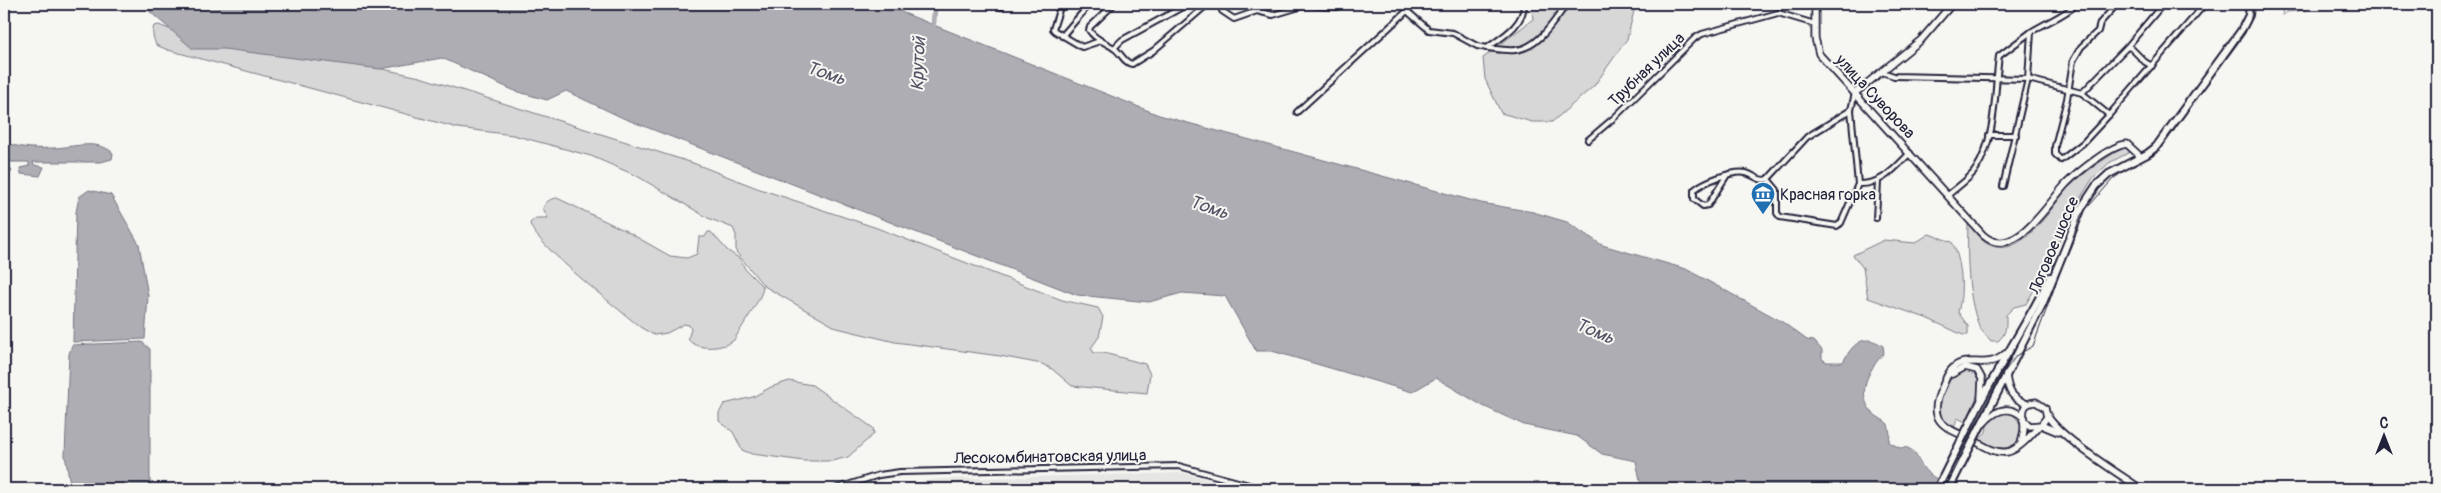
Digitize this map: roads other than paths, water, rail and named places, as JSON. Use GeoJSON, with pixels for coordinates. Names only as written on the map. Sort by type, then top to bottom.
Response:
{"type":"FeatureCollection","features":[{"type":"Feature","properties":{"kind":"main road","name":"улица Суворова"},"geometry":{"type":"LineString","coordinates":[[1815,4],[1815,42],[1819,54],[1987,238],[2007,242],[2018,236],[2031,226],[2066,184],[2121,145],[2127,144],[2140,156]]}},
{"type":"Feature","properties":{"kind":"main road"},"geometry":{"type":"LineString","coordinates":[[1855,93],[1921,40],[1952,4]]}},
{"type":"Feature","properties":{"kind":"main road","name":"Логовое шоссе"},"geometry":{"type":"LineString","coordinates":[[1950,489],[2042,305],[2082,207],[2108,174],[2156,146],[2246,23],[2248,4]]}},
{"type":"Feature","properties":{"kind":"main road","name":"Логовое шоссе"},"geometry":{"type":"LineString","coordinates":[[1938,489],[1981,399],[2040,297],[2082,200],[2106,172],[2140,156]]}},
{"type":"Feature","properties":{"kind":"main road"},"geometry":{"type":"LineString","coordinates":[[2009,351],[1995,362],[1981,364],[1965,362],[1952,368],[1942,388],[1935,410],[1944,426],[1998,452],[2011,451],[2040,426],[2047,415]]}},
{"type":"Feature","properties":{"kind":"main road"},"geometry":{"type":"LineString","coordinates":[[1942,388],[1956,370],[1971,367],[1977,370],[1982,379],[1981,399]]}},
{"type":"Feature","properties":{"kind":"main road"},"geometry":{"type":"LineString","coordinates":[[2006,375],[2010,393],[2015,399],[2027,404],[2040,403],[2046,408],[2047,415],[2053,425],[2141,489]]}},
{"type":"Feature","properties":{"kind":"main road"},"geometry":{"type":"LineString","coordinates":[[2020,444],[2023,410],[2027,404]]}},
{"type":"Feature","properties":{"kind":"main road"},"geometry":{"type":"LineString","coordinates":[[1980,428],[1991,415],[2000,410],[2010,410],[2023,418],[2030,426],[2040,426],[2067,436]]}},
{"type":"Feature","properties":{"kind":"street"},"geometry":{"type":"LineString","coordinates":[[1061,4],[1054,29],[1062,36],[1082,47],[1100,41]]}},
{"type":"Feature","properties":{"kind":"street"},"geometry":{"type":"LineString","coordinates":[[1062,36],[1090,4]]}},
{"type":"Feature","properties":{"kind":"street"},"geometry":{"type":"LineString","coordinates":[[1114,4],[1090,27],[1091,34],[1114,48],[1128,64],[1136,64],[1207,4]]}},
{"type":"Feature","properties":{"kind":"street"},"geometry":{"type":"LineString","coordinates":[[1114,48],[1122,40],[1188,4]]}},
{"type":"Feature","properties":{"kind":"street"},"geometry":{"type":"LineString","coordinates":[[1220,4],[1222,11],[1234,19],[1257,11],[1274,15],[1306,5],[1336,8],[1348,4]]}},
{"type":"Feature","properties":{"kind":"street"},"geometry":{"type":"LineString","coordinates":[[1487,48],[1519,22],[1524,12],[1524,4]]}},
{"type":"Feature","properties":{"kind":"street"},"geometry":{"type":"LineString","coordinates":[[1297,112],[1407,11],[1429,30],[1453,33],[1477,46],[1515,50],[1531,46],[1549,28],[1567,4]]}},
{"type":"Feature","properties":{"kind":"street"},"geometry":{"type":"LineString","coordinates":[[1948,195],[1975,170],[1989,135],[1996,107],[1999,56],[2031,32],[2051,19],[2061,16],[2077,4]]}},
{"type":"Feature","properties":{"kind":"street"},"geometry":{"type":"LineString","coordinates":[[2117,4],[2100,23],[2098,31],[2081,47],[2074,61],[2055,146],[2055,154],[2061,160],[2083,143],[2109,115],[2205,4]]}},
{"type":"Feature","properties":{"kind":"street"},"geometry":{"type":"LineString","coordinates":[[2082,93],[2127,47],[2163,4]]}},
{"type":"Feature","properties":{"kind":"street","name":"Трубная улица"},"geometry":{"type":"LineString","coordinates":[[1588,140],[1615,117],[1695,38],[1702,34],[1778,13],[1815,24]]}},
{"type":"Feature","properties":{"kind":"street"},"geometry":{"type":"LineString","coordinates":[[2004,186],[2028,79],[2031,32]]}},
{"type":"Feature","properties":{"kind":"street"},"geometry":{"type":"LineString","coordinates":[[2127,47],[2131,48],[2152,66]]}},
{"type":"Feature","properties":{"kind":"street"},"geometry":{"type":"LineString","coordinates":[[1882,72],[1894,76],[2028,79],[2082,93],[2109,115]]}},
{"type":"Feature","properties":{"kind":"street"},"geometry":{"type":"LineString","coordinates":[[1768,179],[1777,190],[1777,213],[1780,217],[1837,226],[1841,223],[1858,184],[1851,110],[1855,93]]}},
{"type":"Feature","properties":{"kind":"street"},"geometry":{"type":"LineString","coordinates":[[1727,174],[1708,205],[1703,206],[1694,200],[1694,190],[1698,186],[1727,174],[1746,173],[1759,179],[1768,179],[1807,137],[1851,110]]}},
{"type":"Feature","properties":{"kind":"street"},"geometry":{"type":"LineString","coordinates":[[1989,135],[2016,135]]}},
{"type":"Feature","properties":{"kind":"street"},"geometry":{"type":"LineString","coordinates":[[1858,184],[1869,185],[1878,182],[1910,153]]}},
{"type":"Feature","properties":{"kind":"street"},"geometry":{"type":"LineString","coordinates":[[1876,218],[1878,182]]}},
{"type":"Feature","properties":{"kind":"street","name":"Лесокомбинатовская улица"},"geometry":{"type":"LineString","coordinates":[[835,489],[879,475],[900,472],[1176,466],[1264,489]]}},
{"type":"Feature","properties":{"kind":"water","name":"Томь"},"geometry":{"type":"Polygon","coordinates":[[[141,4],[881,4],[1159,115],[1481,203],[1533,212],[1567,222],[1602,245],[1686,269],[1781,321],[1807,340],[1814,341],[1822,350],[1822,359],[1827,362],[1843,362],[1850,350],[1859,342],[1870,340],[1876,342],[1883,346],[1884,353],[1873,367],[1866,383],[1864,392],[1869,408],[1888,424],[1889,442],[1900,448],[1910,449],[1927,472],[1955,489],[1642,489],[1636,461],[1602,454],[1577,436],[1524,425],[1483,406],[1436,378],[1412,392],[1272,351],[1256,351],[1225,296],[1182,293],[1149,302],[1077,295],[623,118],[566,91],[547,100],[515,91],[442,58],[380,69],[224,49],[193,49],[141,4]]]}},
{"type":"Feature","properties":{"kind":"water"},"geometry":{"type":"Polygon","coordinates":[[[10,144],[42,148],[92,145],[107,148],[113,153],[112,159],[101,162],[33,162],[34,165],[44,167],[40,176],[21,174],[20,168],[29,166],[29,162],[7,162],[12,172],[4,171],[4,146],[10,144]]]}},
{"type":"Feature","properties":{"kind":"water"},"geometry":{"type":"Polygon","coordinates":[[[89,190],[111,195],[139,244],[148,296],[145,339],[73,342],[76,212],[79,197],[89,190]]]}},
{"type":"Feature","properties":{"kind":"water"},"geometry":{"type":"Polygon","coordinates":[[[142,342],[150,349],[150,483],[145,488],[71,489],[65,455],[69,354],[72,345],[142,342]]]}},
{"type":"Feature","properties":{"kind":"waterway","name":"Крутой"},"geometry":{"type":"LineString","coordinates":[[933,30],[935,4]]}},
{"type":"Feature","properties":{"kind":"waterway"},"geometry":{"type":"LineString","coordinates":[[2282,13],[2285,4]]}},
{"type":"Feature","properties":{"kind":"waterway"},"geometry":{"type":"LineString","coordinates":[[2282,15],[2287,12],[2306,10]]}},
{"type":"Feature","properties":{"kind":"tram line"},"geometry":{"type":"LineString","coordinates":[[1942,489],[1999,379],[2016,356],[2033,346],[2081,215],[2113,179],[2131,166],[2153,156],[2161,149],[2250,23],[2253,4]]}},
{"type":"Feature","properties":{"kind":"place","name":"Красная горка"},"geometry":{"type":"Point","coordinates":[1763,215]}}]}
